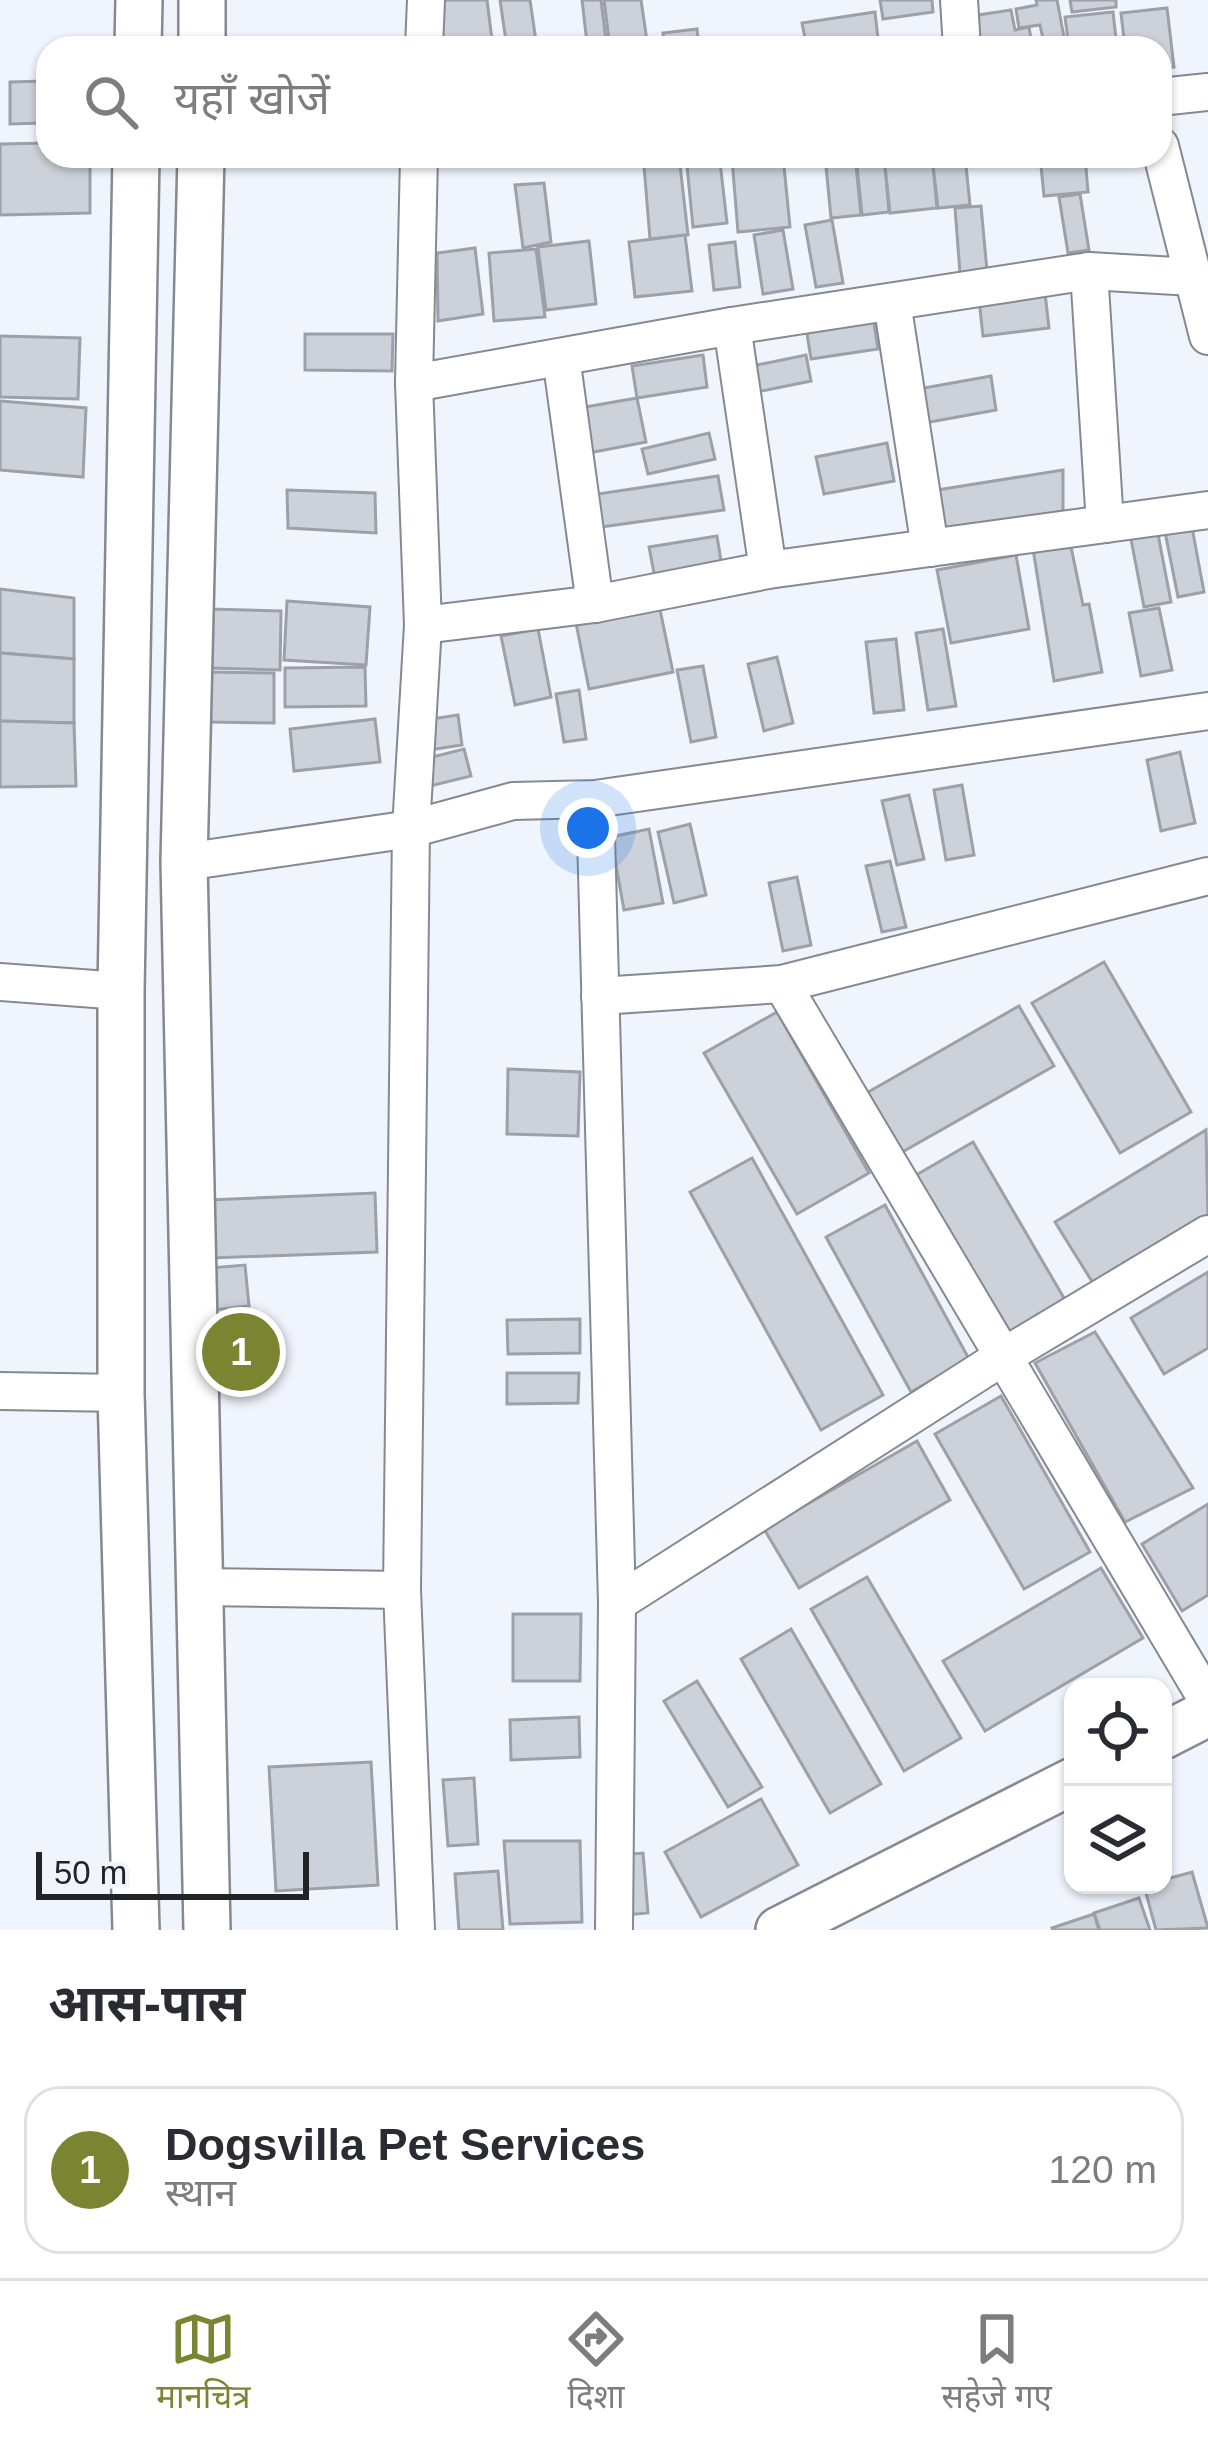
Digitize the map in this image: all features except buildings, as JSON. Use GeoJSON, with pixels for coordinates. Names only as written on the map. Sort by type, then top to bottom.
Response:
{"type":"FeatureCollection","features":[{"type":"Feature","properties":{"kind":"street"},"geometry":{"type":"LineString","coordinates":[[139,36],[140,0]]}},
{"type":"Feature","properties":{"kind":"street"},"geometry":{"type":"LineString","coordinates":[[202,0],[202,36]]}},
{"type":"Feature","properties":{"kind":"street"},"geometry":{"type":"LineString","coordinates":[[424,36],[426,0]]}},
{"type":"Feature","properties":{"kind":"street"},"geometry":{"type":"LineString","coordinates":[[959,0],[961,36]]}},
{"type":"Feature","properties":{"kind":"street"},"geometry":{"type":"LineString","coordinates":[[1172,96],[1208,92]]}},
{"type":"Feature","properties":{"kind":"street"},"geometry":{"type":"LineString","coordinates":[[136,168],[121,991],[121,1393],[136,1930]]}},
{"type":"Feature","properties":{"kind":"street"},"geometry":{"type":"LineString","coordinates":[[201,168],[184,862],[207,1930]]}},
{"type":"Feature","properties":{"kind":"street"},"geometry":{"type":"LineString","coordinates":[[416,1930],[402,1590],[411,830],[423,625],[414,383],[419,168]]}},
{"type":"Feature","properties":{"kind":"street"},"geometry":{"type":"LineString","coordinates":[[1166,168],[1208,336]]}},
{"type":"Feature","properties":{"kind":"street"},"geometry":{"type":"LineString","coordinates":[[414,383],[732,326],[1089,271],[1193,278]]}},
{"type":"Feature","properties":{"kind":"street"},"geometry":{"type":"LineString","coordinates":[[1089,271],[1105,524]]}},
{"type":"Feature","properties":{"kind":"street"},"geometry":{"type":"LineString","coordinates":[[892,302],[930,548]]}},
{"type":"Feature","properties":{"kind":"street"},"geometry":{"type":"LineString","coordinates":[[732,326],[768,571]]}},
{"type":"Feature","properties":{"kind":"street"},"geometry":{"type":"LineString","coordinates":[[561,357],[596,604]]}},
{"type":"Feature","properties":{"kind":"street"},"geometry":{"type":"LineString","coordinates":[[423,625],[596,604],[768,571],[1208,510]]}},
{"type":"Feature","properties":{"kind":"street"},"geometry":{"type":"LineString","coordinates":[[184,862],[411,830],[513,801],[595,799],[1208,711]]}},
{"type":"Feature","properties":{"kind":"street"},"geometry":{"type":"LineString","coordinates":[[595,799],[616,1603],[614,1930]]}},
{"type":"Feature","properties":{"kind":"street"},"geometry":{"type":"LineString","coordinates":[[600,996],[782,984],[1208,876]]}},
{"type":"Feature","properties":{"kind":"street"},"geometry":{"type":"LineString","coordinates":[[0,982],[121,991]]}},
{"type":"Feature","properties":{"kind":"street"},"geometry":{"type":"LineString","coordinates":[[782,984],[1208,1701]]}},
{"type":"Feature","properties":{"kind":"street"},"geometry":{"type":"LineString","coordinates":[[616,1603],[1001,1358],[1208,1234]]}},
{"type":"Feature","properties":{"kind":"street"},"geometry":{"type":"LineString","coordinates":[[0,1391],[121,1393]]}},
{"type":"Feature","properties":{"kind":"street"},"geometry":{"type":"LineString","coordinates":[[199,1587],[402,1590]]}},
{"type":"Feature","properties":{"kind":"street"},"geometry":{"type":"LineString","coordinates":[[1172,1731],[1208,1713]]}},
{"type":"Feature","properties":{"kind":"street"},"geometry":{"type":"LineString","coordinates":[[779,1930],[1064,1786]]}},
{"type":"Feature","properties":{"kind":"place","name":"Dogsvilla Pet Services"},"geometry":{"type":"Point","coordinates":[241,1352]}}]}
